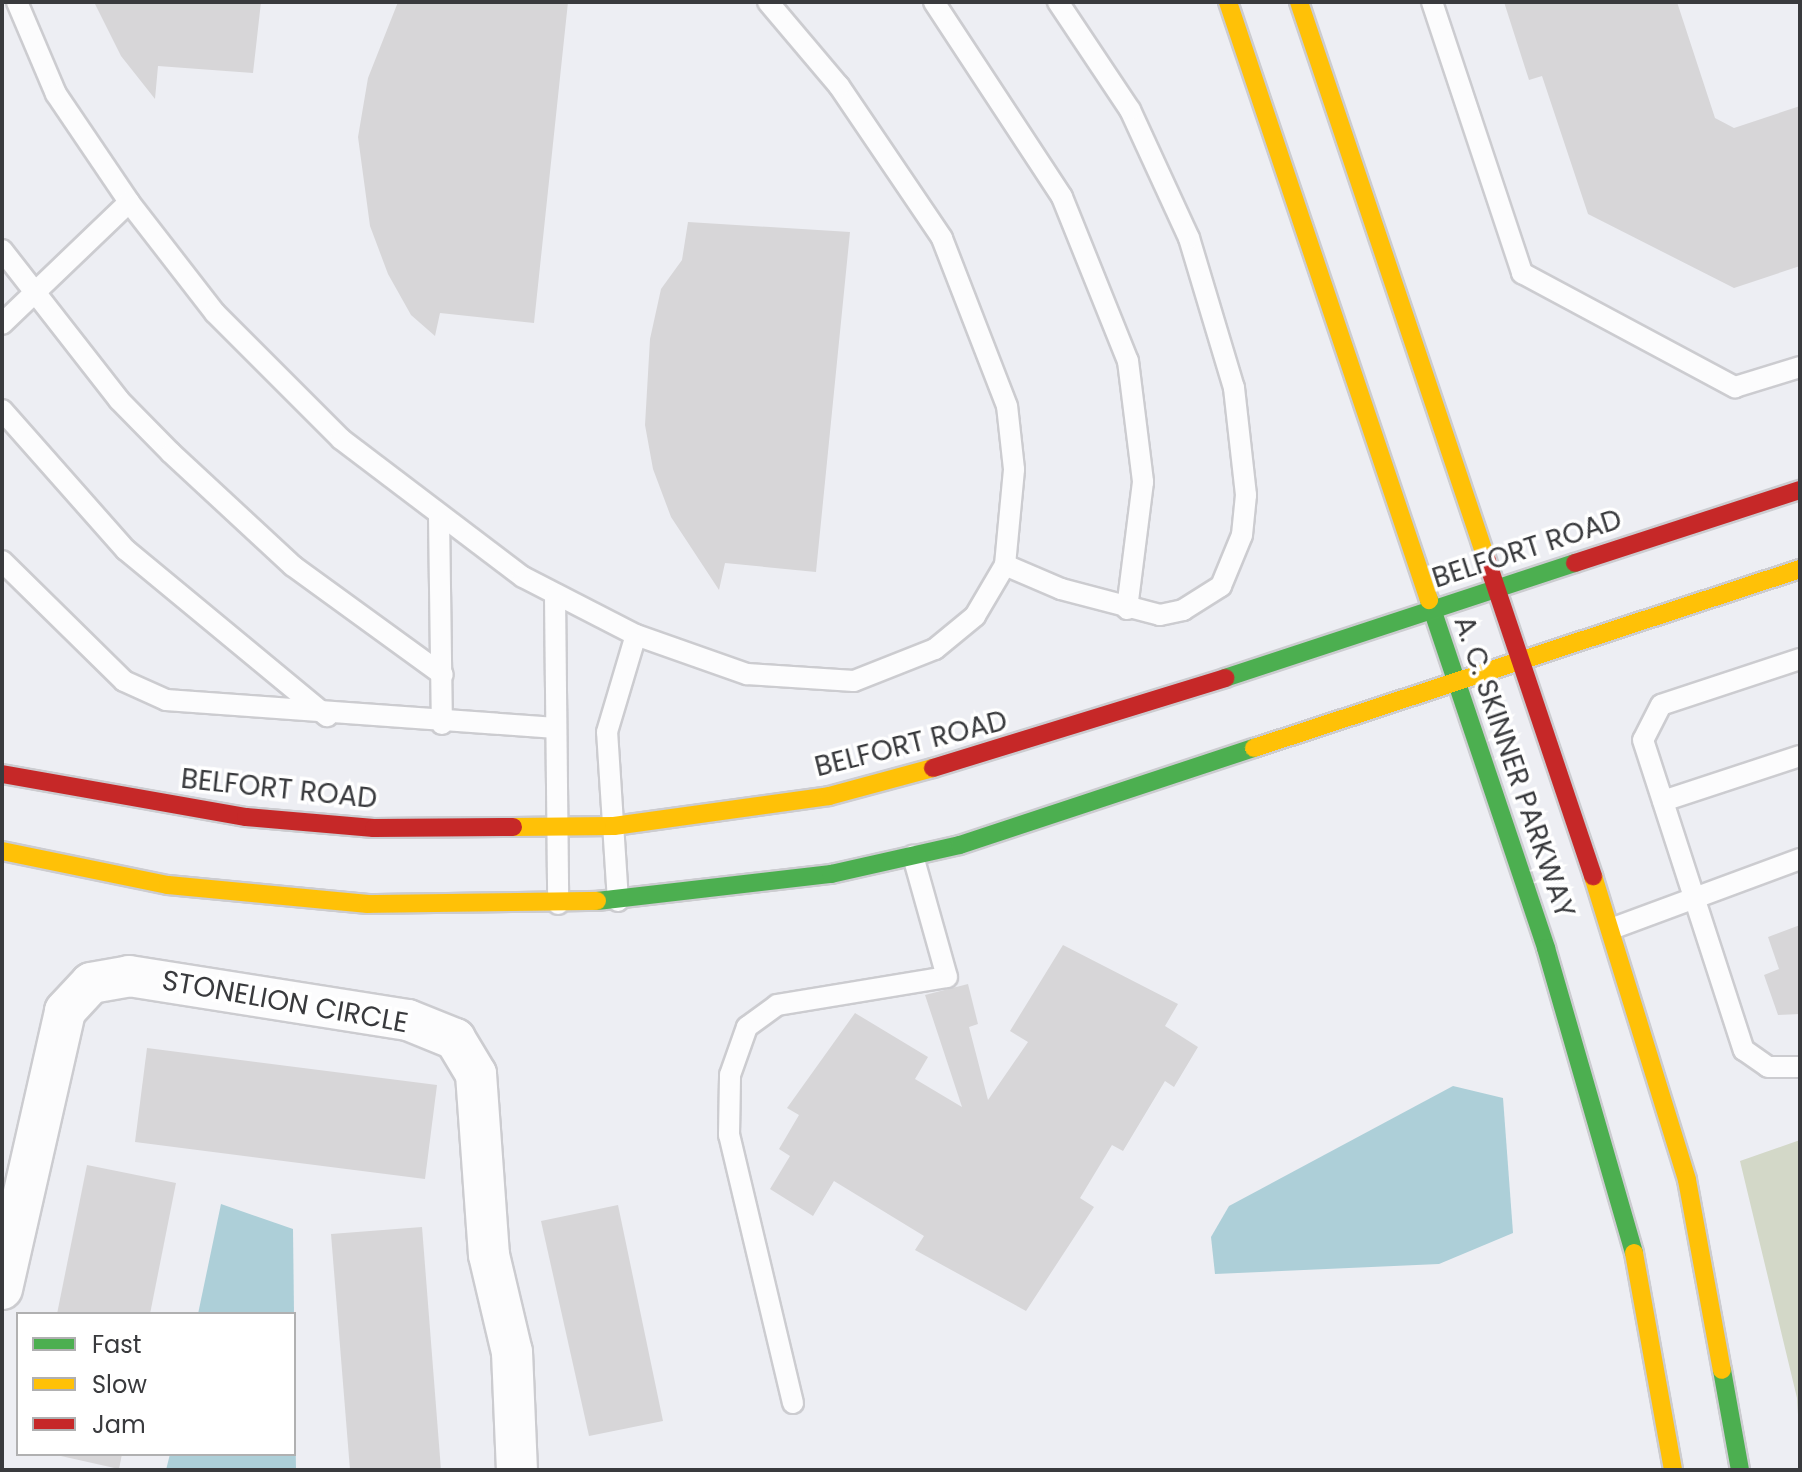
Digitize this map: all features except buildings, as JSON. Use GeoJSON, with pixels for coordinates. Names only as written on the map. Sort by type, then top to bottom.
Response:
{"type":"FeatureCollection","features":[{"type":"Feature","properties":{"kind":"main road","name":"A. C. SKINNER PARKWAY"},"geometry":{"type":"LineString","coordinates":[[1228,2],[1456,684],[1626,1210],[1673,1470]]}},
{"type":"Feature","properties":{"kind":"main road","name":"A. C. SKINNER PARKWAY"},"geometry":{"type":"LineString","coordinates":[[1299,2],[1611,929],[1687,1180],[1740,1470]]}},
{"type":"Feature","properties":{"kind":"main road","name":"BELFORT ROAD"},"geometry":{"type":"LineString","coordinates":[[2,774],[246,817],[557,829],[614,826],[829,796],[915,773],[1800,490]]}},
{"type":"Feature","properties":{"kind":"main road"},"geometry":{"type":"LineString","coordinates":[[2,851],[168,885],[352,902],[558,904],[705,894],[913,856],[1456,684],[1800,569]]}},
{"type":"Feature","properties":{"kind":"street","name":"STONELION CIRCLE"},"geometry":{"type":"LineString","coordinates":[[2,1289],[65,1011],[91,983],[129,976],[408,1020],[455,1039],[476,1074],[489,1255],[512,1352],[517,1470]]}},
{"type":"Feature","properties":{"kind":"lane"},"geometry":{"type":"LineString","coordinates":[[17,2],[56,94],[129,202],[215,313],[285,387],[439,516],[555,595],[636,635],[747,674],[854,681],[935,649],[975,616],[1005,565],[1014,469],[1007,406],[972,302],[893,163],[779,6]]}},
{"type":"Feature","properties":{"kind":"lane"},"geometry":{"type":"LineString","coordinates":[[934,2],[1062,197],[1128,361],[1143,482],[1127,609]]}},
{"type":"Feature","properties":{"kind":"lane"},"geometry":{"type":"LineString","coordinates":[[1005,565],[1127,609],[1183,610],[1221,586],[1242,535],[1243,465],[1234,388],[1189,238],[1130,110],[1058,2]]}},
{"type":"Feature","properties":{"kind":"lane"},"geometry":{"type":"LineString","coordinates":[[1432,2],[1522,273],[1735,387],[1800,367]]}},
{"type":"Feature","properties":{"kind":"lane"},"geometry":{"type":"LineString","coordinates":[[2,324],[32,290],[129,202]]}},
{"type":"Feature","properties":{"kind":"lane"},"geometry":{"type":"LineString","coordinates":[[2,250],[32,290],[171,453],[293,566],[443,675]]}},
{"type":"Feature","properties":{"kind":"lane"},"geometry":{"type":"LineString","coordinates":[[2,410],[126,550],[327,716]]}},
{"type":"Feature","properties":{"kind":"lane"},"geometry":{"type":"LineString","coordinates":[[439,516],[442,724]]}},
{"type":"Feature","properties":{"kind":"lane"},"geometry":{"type":"LineString","coordinates":[[2,561],[124,681],[166,700],[327,716],[556,728]]}},
{"type":"Feature","properties":{"kind":"lane"},"geometry":{"type":"LineString","coordinates":[[555,595],[558,904]]}},
{"type":"Feature","properties":{"kind":"lane"},"geometry":{"type":"LineString","coordinates":[[618,901],[607,732],[636,635]]}},
{"type":"Feature","properties":{"kind":"lane"},"geometry":{"type":"LineString","coordinates":[[1800,659],[1661,705],[1643,740],[1744,1050],[1768,1067],[1800,1067]]}},
{"type":"Feature","properties":{"kind":"lane"},"geometry":{"type":"LineString","coordinates":[[1663,801],[1800,756]]}},
{"type":"Feature","properties":{"kind":"lane"},"geometry":{"type":"LineString","coordinates":[[793,1403],[729,1135],[730,1075],[747,1027],[777,1005],[947,977],[913,856]]}},
{"type":"Feature","properties":{"kind":"lane"},"geometry":{"type":"LineString","coordinates":[[1611,929],[1693,896],[1800,859]]}},
{"type":"Feature","properties":{"kind":"green space"},"geometry":{"type":"Polygon","coordinates":[[[1800,1140],[1800,1449],[1797,1398],[1740,1161],[1800,1140]]]}},
{"type":"Feature","properties":{"kind":"water"},"geometry":{"type":"Polygon","coordinates":[[[1453,1086],[1503,1098],[1513,1233],[1439,1264],[1215,1274],[1211,1237],[1229,1206],[1453,1086]]]}},
{"type":"Feature","properties":{"kind":"water"},"geometry":{"type":"Polygon","coordinates":[[[221,1204],[293,1229],[294,1312],[198,1312],[221,1204]]]}},
{"type":"Feature","properties":{"kind":"water"},"geometry":{"type":"Polygon","coordinates":[[[170,1456],[296,1456],[296,1470],[166,1470],[170,1456]]]}},
{"type":"Feature","properties":{"kind":"traffic: fast"},"geometry":{"type":"LineString","coordinates":[[1225,678],[1575,563]]}},
{"type":"Feature","properties":{"kind":"traffic: fast"},"geometry":{"type":"LineString","coordinates":[[1429,600],[1546,948],[1634,1253]]}},
{"type":"Feature","properties":{"kind":"traffic: fast"},"geometry":{"type":"LineString","coordinates":[[597,901],[831,874],[960,845],[1254,748]]}},
{"type":"Feature","properties":{"kind":"traffic: fast"},"geometry":{"type":"LineString","coordinates":[[1722,1370],[1740,1470]]}},
{"type":"Feature","properties":{"kind":"traffic: slow"},"geometry":{"type":"LineString","coordinates":[[1228,2],[1429,600]]}},
{"type":"Feature","properties":{"kind":"traffic: slow"},"geometry":{"type":"LineString","coordinates":[[1299,2],[1486,558]]}},
{"type":"Feature","properties":{"kind":"traffic: slow"},"geometry":{"type":"LineString","coordinates":[[1254,748],[1800,569]]}},
{"type":"Feature","properties":{"kind":"traffic: slow"},"geometry":{"type":"LineString","coordinates":[[513,827],[614,826],[829,796],[933,768]]}},
{"type":"Feature","properties":{"kind":"traffic: slow"},"geometry":{"type":"LineString","coordinates":[[2,851],[168,885],[368,904],[597,901]]}},
{"type":"Feature","properties":{"kind":"traffic: slow"},"geometry":{"type":"LineString","coordinates":[[1593,876],[1687,1180],[1722,1370]]}},
{"type":"Feature","properties":{"kind":"traffic: slow"},"geometry":{"type":"LineString","coordinates":[[1634,1253],[1673,1470]]}},
{"type":"Feature","properties":{"kind":"traffic: jam"},"geometry":{"type":"LineString","coordinates":[[1575,563],[1800,490]]}},
{"type":"Feature","properties":{"kind":"traffic: jam"},"geometry":{"type":"LineString","coordinates":[[1486,558],[1593,876]]}},
{"type":"Feature","properties":{"kind":"traffic: jam"},"geometry":{"type":"LineString","coordinates":[[933,768],[1225,678]]}},
{"type":"Feature","properties":{"kind":"traffic: jam"},"geometry":{"type":"LineString","coordinates":[[2,774],[246,817],[374,828],[513,827]]}}]}
